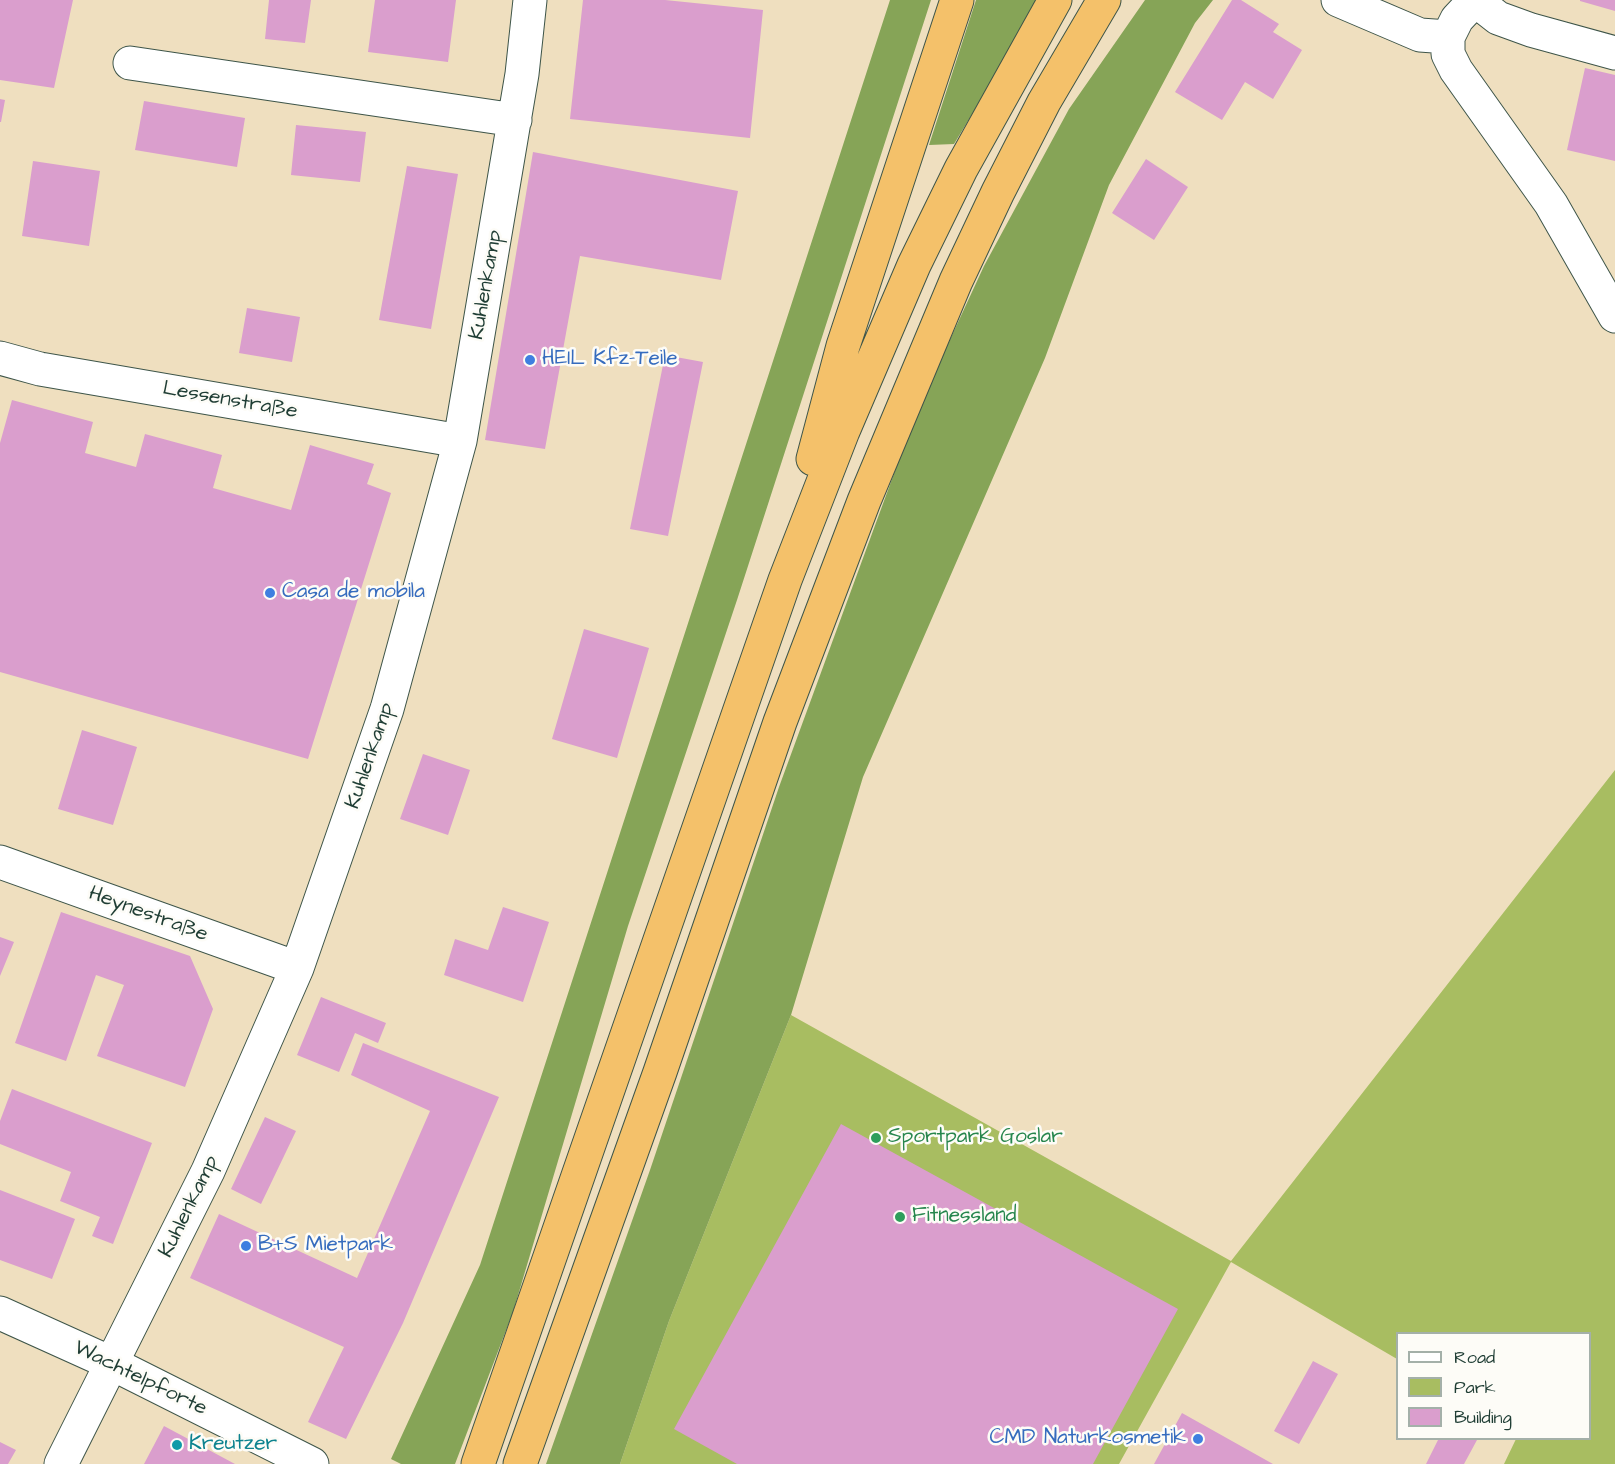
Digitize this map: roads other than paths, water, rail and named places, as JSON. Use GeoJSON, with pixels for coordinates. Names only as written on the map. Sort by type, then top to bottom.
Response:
{"type":"FeatureCollection","features":[{"type":"Feature","properties":{"kind":"highway"},"geometry":{"type":"LineString","coordinates":[[785,580],[808,477],[843,346],[957,0]]}},
{"type":"Feature","properties":{"kind":"highway"},"geometry":{"type":"LineString","coordinates":[[478,1464],[785,580],[843,431],[914,265],[961,169],[1055,0]]}},
{"type":"Feature","properties":{"kind":"highway"},"geometry":{"type":"LineString","coordinates":[[520,1464],[660,1072],[780,722],[864,501],[956,281],[1044,102],[1104,0]]}},
{"type":"Feature","properties":{"kind":"street","name":"Kuhlenkamp"},"geometry":{"type":"LineString","coordinates":[[61,1464],[208,1171],[297,968],[387,709],[460,441],[515,120],[530,0]]}},
{"type":"Feature","properties":{"kind":"street"},"geometry":{"type":"LineString","coordinates":[[1338,0],[1420,35],[1448,37]]}},
{"type":"Feature","properties":{"kind":"street"},"geometry":{"type":"LineString","coordinates":[[1615,53],[1531,30],[1498,18],[1475,0],[1457,19],[1448,37],[1448,54],[1456,70],[1551,204],[1615,316]]}},
{"type":"Feature","properties":{"kind":"street"},"geometry":{"type":"LineString","coordinates":[[130,63],[515,120]]}},
{"type":"Feature","properties":{"kind":"street","name":"Lessenstraße"},"geometry":{"type":"LineString","coordinates":[[0,358],[40,369],[460,441]]}},
{"type":"Feature","properties":{"kind":"street","name":"Heynestraße"},"geometry":{"type":"LineString","coordinates":[[0,862],[297,968]]}},
{"type":"Feature","properties":{"kind":"street","name":"Wachtelpforte"},"geometry":{"type":"LineString","coordinates":[[0,1313],[113,1364],[312,1464]]}},
{"type":"Feature","properties":{"kind":"place","name":"HEIL Kfz-Teile"},"geometry":{"type":"Point","coordinates":[530,360]}},
{"type":"Feature","properties":{"kind":"place","name":"Casa de mobila"},"geometry":{"type":"Point","coordinates":[270,593]}},
{"type":"Feature","properties":{"kind":"place","name":"Sportpark Goslar"},"geometry":{"type":"Point","coordinates":[876,1138]}},
{"type":"Feature","properties":{"kind":"place","name":"Fitnessland"},"geometry":{"type":"Point","coordinates":[900,1217]}},
{"type":"Feature","properties":{"kind":"place","name":"B+S Mietpark"},"geometry":{"type":"Point","coordinates":[246,1246]}},
{"type":"Feature","properties":{"kind":"place","name":"CMD Naturkosmetik"},"geometry":{"type":"Point","coordinates":[1198,1439]}},
{"type":"Feature","properties":{"kind":"place","name":"Kreutzer"},"geometry":{"type":"Point","coordinates":[177,1445]}}]}
